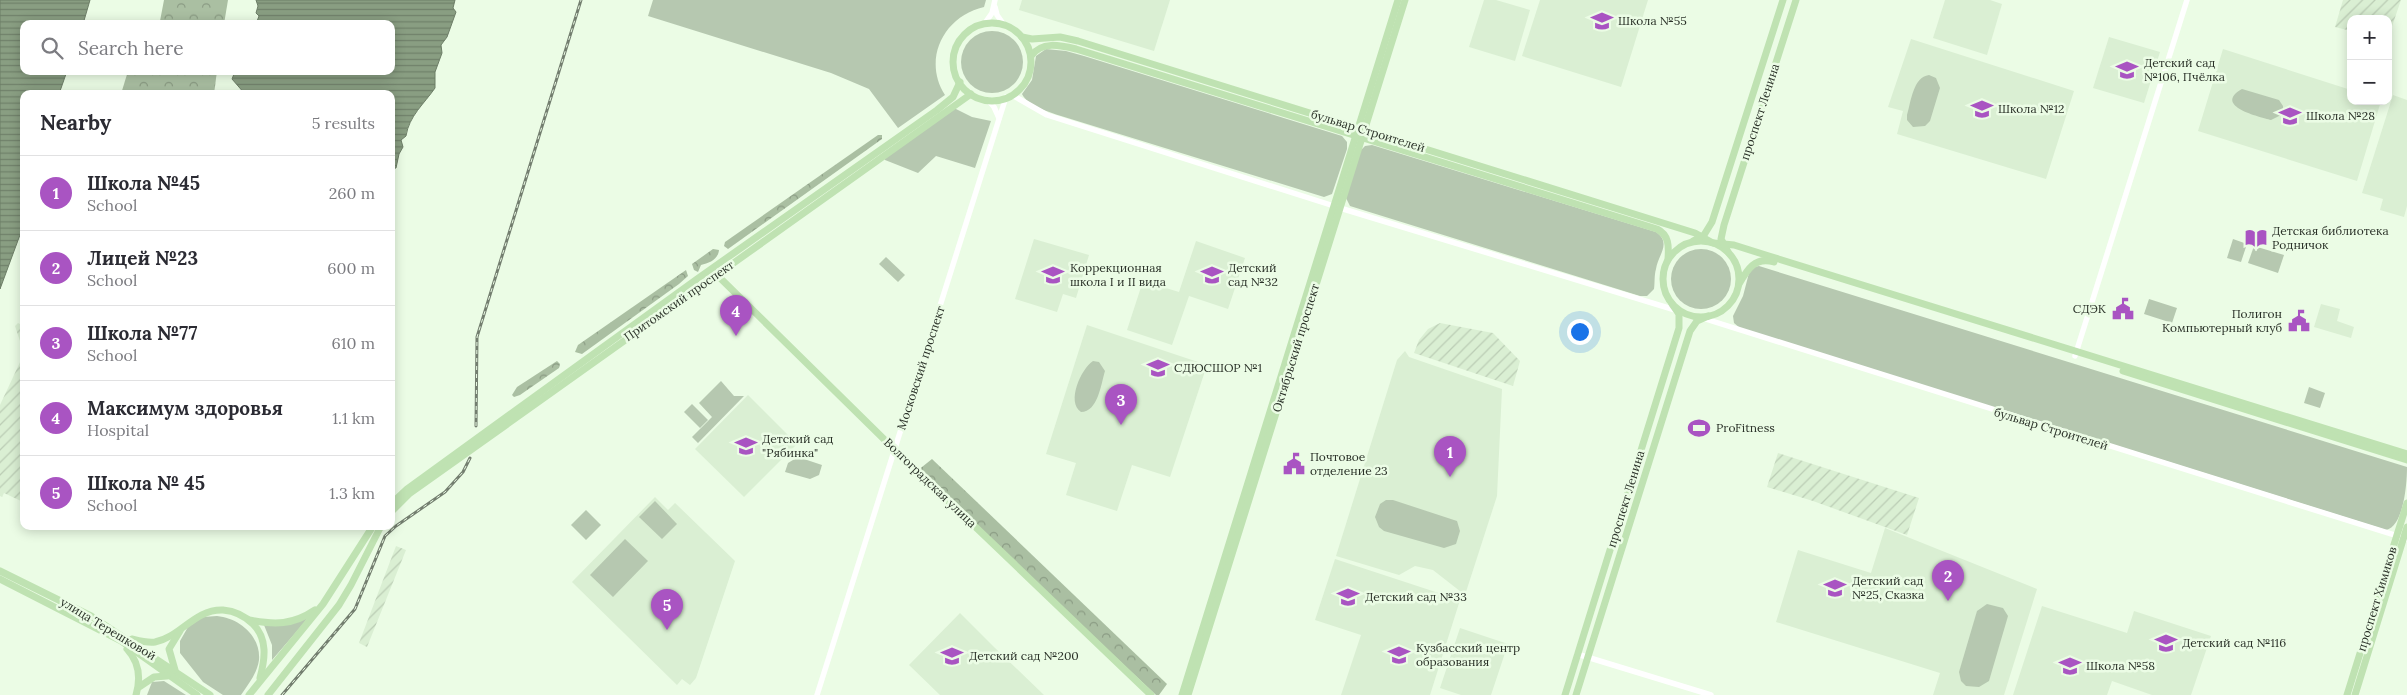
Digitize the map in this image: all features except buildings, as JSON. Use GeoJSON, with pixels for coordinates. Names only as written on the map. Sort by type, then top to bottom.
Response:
{"type":"FeatureCollection","features":[{"type":"Feature","properties":{"kind":"main road","name":"Октябрьский проспект"},"geometry":{"type":"LineString","coordinates":[[1362,128],[1398,0]]}},
{"type":"Feature","properties":{"kind":"main road","name":"Октябрьский проспект"},"geometry":{"type":"LineString","coordinates":[[1188,695],[1359,136],[1405,0]]}},
{"type":"Feature","properties":{"kind":"main road","name":"проспект Ленина"},"geometry":{"type":"LineString","coordinates":[[1703,236],[1712,222],[1783,0]]}},
{"type":"Feature","properties":{"kind":"main road","name":"проспект Ленина"},"geometry":{"type":"LineString","coordinates":[[1723,243],[1721,234],[1796,0]]}},
{"type":"Feature","properties":{"kind":"main road"},"geometry":{"type":"LineString","coordinates":[[984,24],[1004,25],[1022,37],[1031,56],[1028,78],[1009,96],[988,100],[971,94],[960,82],[954,64],[958,45],[971,29],[984,24]]}},
{"type":"Feature","properties":{"kind":"main road","name":"бульвар Строителей"},"geometry":{"type":"LineString","coordinates":[[1022,37],[1028,39],[1060,37],[1078,41],[1362,128],[1703,236],[1712,243]]}},
{"type":"Feature","properties":{"kind":"main road","name":"бульвар Строителей"},"geometry":{"type":"LineString","coordinates":[[1031,56],[1038,48],[1046,45],[1076,49],[1657,228],[1667,238],[1668,259]]}},
{"type":"Feature","properties":{"kind":"main road","name":"Притомский проспект"},"geometry":{"type":"LineString","coordinates":[[395,500],[407,489],[712,269],[937,110],[953,97],[960,82]]}},
{"type":"Feature","properties":{"kind":"main road","name":"Притомский проспект"},"geometry":{"type":"LineString","coordinates":[[395,508],[409,494],[594,360],[716,276],[971,94]]}},
{"type":"Feature","properties":{"kind":"main road","name":"Октябрьский проспект"},"geometry":{"type":"LineString","coordinates":[[1182,695],[1337,207]]}},
{"type":"Feature","properties":{"kind":"main road"},"geometry":{"type":"LineString","coordinates":[[1703,236],[1682,246],[1668,259],[1663,270],[1665,294],[1681,312],[1702,317],[1720,312],[1730,303],[1739,284],[1754,264],[1759,260],[1768,260],[2407,454]]}},
{"type":"Feature","properties":{"kind":"main road"},"geometry":{"type":"LineString","coordinates":[[1694,241],[1723,243],[2407,460]]}},
{"type":"Feature","properties":{"kind":"main road"},"geometry":{"type":"LineString","coordinates":[[1712,243],[1728,252]]}},
{"type":"Feature","properties":{"kind":"main road"},"geometry":{"type":"LineString","coordinates":[[1723,243],[1736,265],[1739,284]]}},
{"type":"Feature","properties":{"kind":"main road","name":"Волгоградская улица"},"geometry":{"type":"LineString","coordinates":[[712,269],[716,276],[895,450],[1151,695]]}},
{"type":"Feature","properties":{"kind":"main road","name":"проспект Ленина"},"geometry":{"type":"LineString","coordinates":[[1565,695],[1679,328],[1681,312]]}},
{"type":"Feature","properties":{"kind":"main road","name":"проспект Ленина"},"geometry":{"type":"LineString","coordinates":[[1576,695],[1690,331],[1702,317]]}},
{"type":"Feature","properties":{"kind":"main road","name":"проспект Химиков"},"geometry":{"type":"LineString","coordinates":[[2355,695],[2402,538],[2407,503]]}},
{"type":"Feature","properties":{"kind":"main road","name":"проспект Химиков"},"geometry":{"type":"LineString","coordinates":[[2347,695],[2407,527]]}},
{"type":"Feature","properties":{"kind":"main road"},"geometry":{"type":"LineString","coordinates":[[249,695],[323,604],[370,530]]}},
{"type":"Feature","properties":{"kind":"main road"},"geometry":{"type":"LineString","coordinates":[[268,695],[339,604],[351,585],[379,530]]}},
{"type":"Feature","properties":{"kind":"main road","name":"улица Терешковой"},"geometry":{"type":"LineString","coordinates":[[0,571],[70,605],[122,639],[175,670],[210,695]]}},
{"type":"Feature","properties":{"kind":"main road"},"geometry":{"type":"LineString","coordinates":[[341,575],[350,575],[351,585]]}},
{"type":"Feature","properties":{"kind":"main road","name":"улица Терешковой"},"geometry":{"type":"LineString","coordinates":[[0,579],[122,639],[169,676],[197,695]]}},
{"type":"Feature","properties":{"kind":"main road"},"geometry":{"type":"LineString","coordinates":[[122,639],[154,642],[164,639],[188,622],[206,612],[216,610],[229,611],[249,620],[274,625],[288,623],[307,615],[323,604]]}},
{"type":"Feature","properties":{"kind":"main road"},"geometry":{"type":"LineString","coordinates":[[249,620],[261,634],[264,643],[264,664],[259,681]]}},
{"type":"Feature","properties":{"kind":"main road"},"geometry":{"type":"LineString","coordinates":[[175,670],[169,649],[174,638],[188,622]]}},
{"type":"Feature","properties":{"kind":"main road"},"geometry":{"type":"LineString","coordinates":[[122,639],[136,661],[139,687],[136,695]]}},
{"type":"Feature","properties":{"kind":"main road"},"geometry":{"type":"LineString","coordinates":[[139,687],[154,677],[169,676]]}},
{"type":"Feature","properties":{"kind":"street"},"geometry":{"type":"LineString","coordinates":[[2076,354],[2187,0]]}},
{"type":"Feature","properties":{"kind":"street"},"geometry":{"type":"LineString","coordinates":[[984,24],[990,17],[995,2]]}},
{"type":"Feature","properties":{"kind":"street"},"geometry":{"type":"LineString","coordinates":[[995,2],[997,15],[1004,25]]}},
{"type":"Feature","properties":{"kind":"street"},"geometry":{"type":"LineString","coordinates":[[1009,96],[1047,115],[1337,207],[1681,312]]}},
{"type":"Feature","properties":{"kind":"street","name":"Московский проспект"},"geometry":{"type":"LineString","coordinates":[[817,695],[998,118],[1009,96]]}},
{"type":"Feature","properties":{"kind":"street"},"geometry":{"type":"LineString","coordinates":[[988,100],[994,107],[998,118]]}},
{"type":"Feature","properties":{"kind":"street","name":"бульвар Строителей"},"geometry":{"type":"LineString","coordinates":[[1702,317],[2402,538]]}},
{"type":"Feature","properties":{"kind":"street"},"geometry":{"type":"LineString","coordinates":[[1577,654],[1710,695]]}},
{"type":"Feature","properties":{"kind":"shaded area"},"geometry":{"type":"Polygon","coordinates":[[[0,0],[90,0],[84,20],[20,20],[20,75],[66,75],[60,90],[20,90],[20,235],[0,289],[0,0]]]}},
{"type":"Feature","properties":{"kind":"shaded area"},"geometry":{"type":"Polygon","coordinates":[[[256,0],[455,0],[453,8],[456,12],[447,37],[441,45],[442,53],[435,72],[435,88],[410,122],[406,136],[401,140],[403,147],[399,154],[396,168],[395,90],[242,90],[232,79],[234,75],[395,75],[395,20],[258,20],[259,16],[256,13],[258,6],[256,0]]]}},
{"type":"Feature","properties":{"kind":"shaded area"},"geometry":{"type":"Polygon","coordinates":[[[653,0],[986,0],[984,7],[958,19],[948,29],[941,41],[936,67],[938,81],[945,95],[898,128],[869,89],[831,73],[648,16],[653,0]]]}},
{"type":"Feature","properties":{"kind":"shaded area"},"geometry":{"type":"Polygon","coordinates":[[[1022,0],[1170,0],[1154,51],[1019,10],[1022,0]]]}},
{"type":"Feature","properties":{"kind":"shaded area"},"geometry":{"type":"Polygon","coordinates":[[[1484,0],[1496,0],[1530,10],[1515,61],[1469,47],[1484,0]]]}},
{"type":"Feature","properties":{"kind":"shaded area"},"geometry":{"type":"Polygon","coordinates":[[[1540,0],[1648,0],[1621,87],[1522,56],[1540,0]]]}},
{"type":"Feature","properties":{"kind":"shaded area"},"geometry":{"type":"Polygon","coordinates":[[[1945,0],[1990,0],[2002,4],[1987,55],[1933,38],[1945,0]]]}},
{"type":"Feature","properties":{"kind":"shaded area"},"geometry":{"type":"Polygon","coordinates":[[[2343,0],[2401,0],[2392,26],[2392,15],[2347,15],[2347,30],[2335,27],[2343,0]]]}},
{"type":"Feature","properties":{"kind":"shaded area"},"geometry":{"type":"Polygon","coordinates":[[[992,31],[1004,34],[1014,40],[1020,50],[1023,62],[1020,74],[1014,84],[1004,90],[992,93],[980,90],[970,84],[964,74],[961,62],[964,50],[970,40],[980,34],[992,31]]]}},
{"type":"Feature","properties":{"kind":"shaded area","name":"Детский сад №106, Пчёлка"},"geometry":{"type":"Polygon","coordinates":[[[2109,37],[2160,52],[2144,103],[2093,88],[2109,37]]]}},
{"type":"Feature","properties":{"kind":"shaded area","name":"Школа №12"},"geometry":{"type":"Polygon","coordinates":[[[1911,39],[2074,91],[2046,179],[1897,134],[1903,111],[1888,107],[1911,39]]]}},
{"type":"Feature","properties":{"kind":"shaded area"},"geometry":{"type":"Polygon","coordinates":[[[1046,49],[1066,51],[1084,56],[1342,136],[1347,142],[1347,149],[1332,194],[1324,197],[1039,108],[1029,102],[1022,94],[1032,80],[1036,56],[1046,49]]]}},
{"type":"Feature","properties":{"kind":"shaded area","name":"Школа №28"},"geometry":{"type":"Polygon","coordinates":[[[2223,49],[2347,89],[2347,105],[2380,105],[2357,181],[2198,131],[2223,49]]]}},
{"type":"Feature","properties":{"kind":"shaded area"},"geometry":{"type":"Polygon","coordinates":[[[1929,75],[1936,78],[1940,88],[1930,121],[1925,126],[1913,127],[1907,120],[1912,97],[1919,80],[1929,75]]]}},
{"type":"Feature","properties":{"kind":"shaded area"},"geometry":{"type":"Polygon","coordinates":[[[2242,89],[2279,100],[2283,106],[2283,114],[2271,120],[2241,110],[2232,101],[2234,95],[2242,89]]]}},
{"type":"Feature","properties":{"kind":"shaded area"},"geometry":{"type":"Polygon","coordinates":[[[2393,95],[2407,100],[2407,206],[2404,217],[2380,210],[2383,199],[2362,193],[2390,105],[2392,105],[2393,95]]]}},
{"type":"Feature","properties":{"kind":"shaded area"},"geometry":{"type":"Polygon","coordinates":[[[954,108],[972,117],[991,121],[975,168],[936,156],[918,173],[885,160],[884,158],[954,108]]]}},
{"type":"Feature","properties":{"kind":"shaded area"},"geometry":{"type":"Polygon","coordinates":[[[1372,145],[1656,232],[1661,236],[1664,245],[1655,272],[1654,289],[1647,296],[1640,296],[1350,206],[1346,198],[1360,151],[1365,146],[1372,145]]]}},
{"type":"Feature","properties":{"kind":"shaded area","name":"Коррекционная школа I и II вида"},"geometry":{"type":"Polygon","coordinates":[[[1034,239],[1089,255],[1076,298],[1063,294],[1057,312],[1015,299],[1034,239]]]}},
{"type":"Feature","properties":{"kind":"shaded area"},"geometry":{"type":"Polygon","coordinates":[[[2233,239],[2247,244],[2241,262],[2227,258],[2233,239]]]}},
{"type":"Feature","properties":{"kind":"shaded area"},"geometry":{"type":"Polygon","coordinates":[[[1196,241],[1245,258],[1228,309],[1189,296],[1172,345],[1127,330],[1143,281],[1179,292],[1196,241]]]}},
{"type":"Feature","properties":{"kind":"shaded area"},"geometry":{"type":"Polygon","coordinates":[[[2254,246],[2284,255],[2278,273],[2248,263],[2254,246]]]}},
{"type":"Feature","properties":{"kind":"shaded area"},"geometry":{"type":"Polygon","coordinates":[[[1695,249],[1707,249],[1718,254],[1726,262],[1731,273],[1729,291],[1718,304],[1707,309],[1695,309],[1684,304],[1676,296],[1671,285],[1671,273],[1676,262],[1684,254],[1695,249]]]}},
{"type":"Feature","properties":{"kind":"shaded area"},"geometry":{"type":"Polygon","coordinates":[[[886,257],[905,275],[898,282],[879,264],[886,257]]]}},
{"type":"Feature","properties":{"kind":"shaded area"},"geometry":{"type":"Polygon","coordinates":[[[1759,266],[2407,467],[2401,513],[2392,527],[2386,530],[1740,328],[1734,323],[1733,316],[1743,296],[1749,273],[1754,267],[1759,266]]]}},
{"type":"Feature","properties":{"kind":"shaded area"},"geometry":{"type":"Polygon","coordinates":[[[2149,299],[2177,308],[2172,323],[2144,314],[2149,299]]]}},
{"type":"Feature","properties":{"kind":"shaded area"},"geometry":{"type":"Polygon","coordinates":[[[2321,304],[2340,309],[2337,321],[2354,327],[2351,338],[2314,327],[2321,304]]]}},
{"type":"Feature","properties":{"kind":"shaded area"},"geometry":{"type":"Polygon","coordinates":[[[18,323],[20,324],[20,341],[15,326],[18,323]]]}},
{"type":"Feature","properties":{"kind":"shaded area"},"geometry":{"type":"Polygon","coordinates":[[[1440,323],[1493,333],[1520,361],[1513,386],[1414,353],[1419,340],[1428,329],[1440,323]]]}},
{"type":"Feature","properties":{"kind":"shaded area"},"geometry":{"type":"Polygon","coordinates":[[[1087,325],[1207,365],[1170,477],[1132,465],[1117,511],[1066,495],[1076,463],[1046,454],[1087,325]]]}},
{"type":"Feature","properties":{"kind":"shaded area"},"geometry":{"type":"Polygon","coordinates":[[[1405,351],[1409,357],[1502,389],[1497,496],[1465,595],[1433,570],[1415,566],[1399,575],[1336,556],[1397,360],[1405,351]]]}},
{"type":"Feature","properties":{"kind":"shaded area"},"geometry":{"type":"Polygon","coordinates":[[[1093,361],[1099,362],[1105,371],[1095,402],[1087,411],[1081,412],[1075,401],[1075,394],[1080,378],[1088,365],[1093,361]]]}},
{"type":"Feature","properties":{"kind":"shaded area"},"geometry":{"type":"Polygon","coordinates":[[[20,362],[20,501],[4,493],[2,497],[0,496],[0,405],[20,362]]]}},
{"type":"Feature","properties":{"kind":"shaded area"},"geometry":{"type":"Polygon","coordinates":[[[721,381],[734,396],[744,396],[698,443],[692,437],[712,417],[699,403],[721,381]]]}},
{"type":"Feature","properties":{"kind":"shaded area"},"geometry":{"type":"Polygon","coordinates":[[[2309,387],[2325,393],[2320,408],[2304,403],[2309,387]]]}},
{"type":"Feature","properties":{"kind":"shaded area","name":"Детский сад \"Рябинка\""},"geometry":{"type":"Polygon","coordinates":[[[748,395],[797,444],[744,497],[695,449],[748,395]]]}},
{"type":"Feature","properties":{"kind":"shaded area"},"geometry":{"type":"Polygon","coordinates":[[[692,404],[708,420],[700,428],[684,412],[692,404]]]}},
{"type":"Feature","properties":{"kind":"shaded area"},"geometry":{"type":"Polygon","coordinates":[[[1778,453],[1919,498],[1907,535],[1813,501],[1767,487],[1778,453]]]}},
{"type":"Feature","properties":{"kind":"shaded area"},"geometry":{"type":"Polygon","coordinates":[[[798,457],[822,465],[819,475],[810,479],[785,472],[788,463],[798,457]]]}},
{"type":"Feature","properties":{"kind":"shaded area"},"geometry":{"type":"Polygon","coordinates":[[[655,497],[668,510],[675,503],[735,561],[696,678],[690,685],[682,679],[677,685],[572,582],[655,497]]]}},
{"type":"Feature","properties":{"kind":"shaded area"},"geometry":{"type":"Polygon","coordinates":[[[1386,500],[1393,500],[1457,521],[1460,531],[1456,544],[1444,548],[1384,531],[1379,527],[1375,517],[1380,504],[1386,500]]]}},
{"type":"Feature","properties":{"kind":"shaded area"},"geometry":{"type":"Polygon","coordinates":[[[655,501],[677,524],[662,539],[639,517],[655,501]]]}},
{"type":"Feature","properties":{"kind":"shaded area"},"geometry":{"type":"Polygon","coordinates":[[[586,510],[601,525],[586,540],[571,525],[586,510]]]}},
{"type":"Feature","properties":{"kind":"shaded area"},"geometry":{"type":"Polygon","coordinates":[[[1885,528],[2037,589],[2004,695],[1933,695],[1940,673],[1776,622],[1798,550],[1871,573],[1885,528]]]}},
{"type":"Feature","properties":{"kind":"shaded area"},"geometry":{"type":"Polygon","coordinates":[[[625,539],[648,561],[613,597],[590,575],[625,539]]]}},
{"type":"Feature","properties":{"kind":"shaded area"},"geometry":{"type":"Polygon","coordinates":[[[396,546],[406,550],[367,647],[359,643],[396,546]]]}},
{"type":"Feature","properties":{"kind":"shaded area","name":"Кузбасский центр образования"},"geometry":{"type":"Polygon","coordinates":[[[1335,559],[1460,600],[1430,695],[1341,695],[1361,635],[1315,620],[1335,559]]]}},
{"type":"Feature","properties":{"kind":"shaded area"},"geometry":{"type":"Polygon","coordinates":[[[1987,604],[2003,608],[2008,616],[1989,681],[1979,687],[1966,686],[1961,681],[1959,672],[1977,611],[1987,604]]]}},
{"type":"Feature","properties":{"kind":"shaded area"},"geometry":{"type":"Polygon","coordinates":[[[2042,606],[2127,633],[2134,611],[2211,636],[2191,695],[2152,695],[2112,681],[2107,695],[2013,695],[2042,606]]]}},
{"type":"Feature","properties":{"kind":"shaded area","name":"Детский сад №200"},"geometry":{"type":"Polygon","coordinates":[[[960,613],[1044,695],[940,695],[909,665],[960,613]]]}},
{"type":"Feature","properties":{"kind":"shaded area"},"geometry":{"type":"Polygon","coordinates":[[[203,617],[225,617],[240,624],[252,636],[259,651],[256,670],[241,695],[223,695],[203,682],[180,653],[180,641],[188,627],[203,617]]]}},
{"type":"Feature","properties":{"kind":"shaded area"},"geometry":{"type":"Polygon","coordinates":[[[308,617],[272,660],[272,645],[264,625],[288,625],[308,617]]]}},
{"type":"Feature","properties":{"kind":"shaded area"},"geometry":{"type":"Polygon","coordinates":[[[1460,628],[1508,644],[1491,695],[1461,695],[1440,688],[1460,628]]]}},
{"type":"Feature","properties":{"kind":"shaded area"},"geometry":{"type":"Polygon","coordinates":[[[164,681],[186,695],[147,695],[152,682],[164,681]]]}},
{"type":"Feature","properties":{"kind":"green space"},"geometry":{"type":"Polygon","coordinates":[[[164,0],[228,0],[225,20],[160,20],[164,0]]]}},
{"type":"Feature","properties":{"kind":"green space"},"geometry":{"type":"Polygon","coordinates":[[[127,75],[216,75],[215,90],[122,90],[127,75]]]}},
{"type":"Feature","properties":{"kind":"green space"},"geometry":{"type":"Polygon","coordinates":[[[878,135],[882,135],[882,139],[728,249],[724,246],[725,242],[878,135]]]}},
{"type":"Feature","properties":{"kind":"green space"},"geometry":{"type":"Polygon","coordinates":[[[713,249],[719,250],[715,259],[701,265],[698,272],[694,270],[692,264],[713,249]]]}},
{"type":"Feature","properties":{"kind":"green space"},"geometry":{"type":"Polygon","coordinates":[[[686,270],[688,276],[679,284],[582,354],[575,352],[578,345],[686,270]]]}},
{"type":"Feature","properties":{"kind":"green space"},"geometry":{"type":"Polygon","coordinates":[[[557,361],[560,364],[559,368],[520,395],[514,397],[512,395],[517,387],[557,361]]]}},
{"type":"Feature","properties":{"kind":"green space"},"geometry":{"type":"Polygon","coordinates":[[[932,459],[1167,684],[1159,695],[1156,695],[917,471],[932,459]]]}},
{"type":"Feature","properties":{"kind":"railway"},"geometry":{"type":"LineString","coordinates":[[476,426],[477,337],[581,0]]}},
{"type":"Feature","properties":{"kind":"railway"},"geometry":{"type":"LineString","coordinates":[[395,527],[445,492],[463,472],[470,458]]}},
{"type":"Feature","properties":{"kind":"railway"},"geometry":{"type":"LineString","coordinates":[[282,695],[355,609],[385,536],[392,530]]}},
{"type":"Feature","properties":{"kind":"place","name":"Школа №55"},"geometry":{"type":"Point","coordinates":[1602,21]}},
{"type":"Feature","properties":{"kind":"place","name":"Детский сад №106, Пчёлка"},"geometry":{"type":"Point","coordinates":[2127,70]}},
{"type":"Feature","properties":{"kind":"place","name":"Школа №12"},"geometry":{"type":"Point","coordinates":[1982,109]}},
{"type":"Feature","properties":{"kind":"place","name":"Школа №28"},"geometry":{"type":"Point","coordinates":[2290,116]}},
{"type":"Feature","properties":{"kind":"place","name":"Детская библиотека Родничок"},"geometry":{"type":"Point","coordinates":[2256,238]}},
{"type":"Feature","properties":{"kind":"place","name":"Коррекционная школа I и II вида"},"geometry":{"type":"Point","coordinates":[1053,275]}},
{"type":"Feature","properties":{"kind":"place","name":"Детский сад №32"},"geometry":{"type":"Point","coordinates":[1212,275]}},
{"type":"Feature","properties":{"kind":"place","name":"СДЭК"},"geometry":{"type":"Point","coordinates":[2123,309]}},
{"type":"Feature","properties":{"kind":"place","name":"Полигон Компьютерный клуб"},"geometry":{"type":"Point","coordinates":[2299,321]}},
{"type":"Feature","properties":{"kind":"place","name":"Максимум здоровья"},"geometry":{"type":"Point","coordinates":[736,336]}},
{"type":"Feature","properties":{"kind":"place","name":"СДЮСШОР №1"},"geometry":{"type":"Point","coordinates":[1158,368]}},
{"type":"Feature","properties":{"kind":"place","name":"Школа №77"},"geometry":{"type":"Point","coordinates":[1121,425]}},
{"type":"Feature","properties":{"kind":"place","name":"ProFitness"},"geometry":{"type":"Point","coordinates":[1699,428]}},
{"type":"Feature","properties":{"kind":"place","name":"Детский сад \"Рябинка\""},"geometry":{"type":"Point","coordinates":[746,446]}},
{"type":"Feature","properties":{"kind":"place","name":"Почтовое отделение 23"},"geometry":{"type":"Point","coordinates":[1294,464]}},
{"type":"Feature","properties":{"kind":"place","name":"Школа №45"},"geometry":{"type":"Point","coordinates":[1450,477]}},
{"type":"Feature","properties":{"kind":"place","name":"Детский сад №25, Сказка"},"geometry":{"type":"Point","coordinates":[1835,588]}},
{"type":"Feature","properties":{"kind":"place","name":"Детский сад №33"},"geometry":{"type":"Point","coordinates":[1348,597]}},
{"type":"Feature","properties":{"kind":"place","name":"Лицей №23"},"geometry":{"type":"Point","coordinates":[1948,601]}},
{"type":"Feature","properties":{"kind":"place","name":"Школа № 45"},"geometry":{"type":"Point","coordinates":[667,630]}},
{"type":"Feature","properties":{"kind":"place","name":"Детский сад №116"},"geometry":{"type":"Point","coordinates":[2166,643]}},
{"type":"Feature","properties":{"kind":"place","name":"Кузбасский центр образования"},"geometry":{"type":"Point","coordinates":[1399,655]}},
{"type":"Feature","properties":{"kind":"place","name":"Детский сад №200"},"geometry":{"type":"Point","coordinates":[952,656]}},
{"type":"Feature","properties":{"kind":"place","name":"Школа №58"},"geometry":{"type":"Point","coordinates":[2070,666]}}]}
